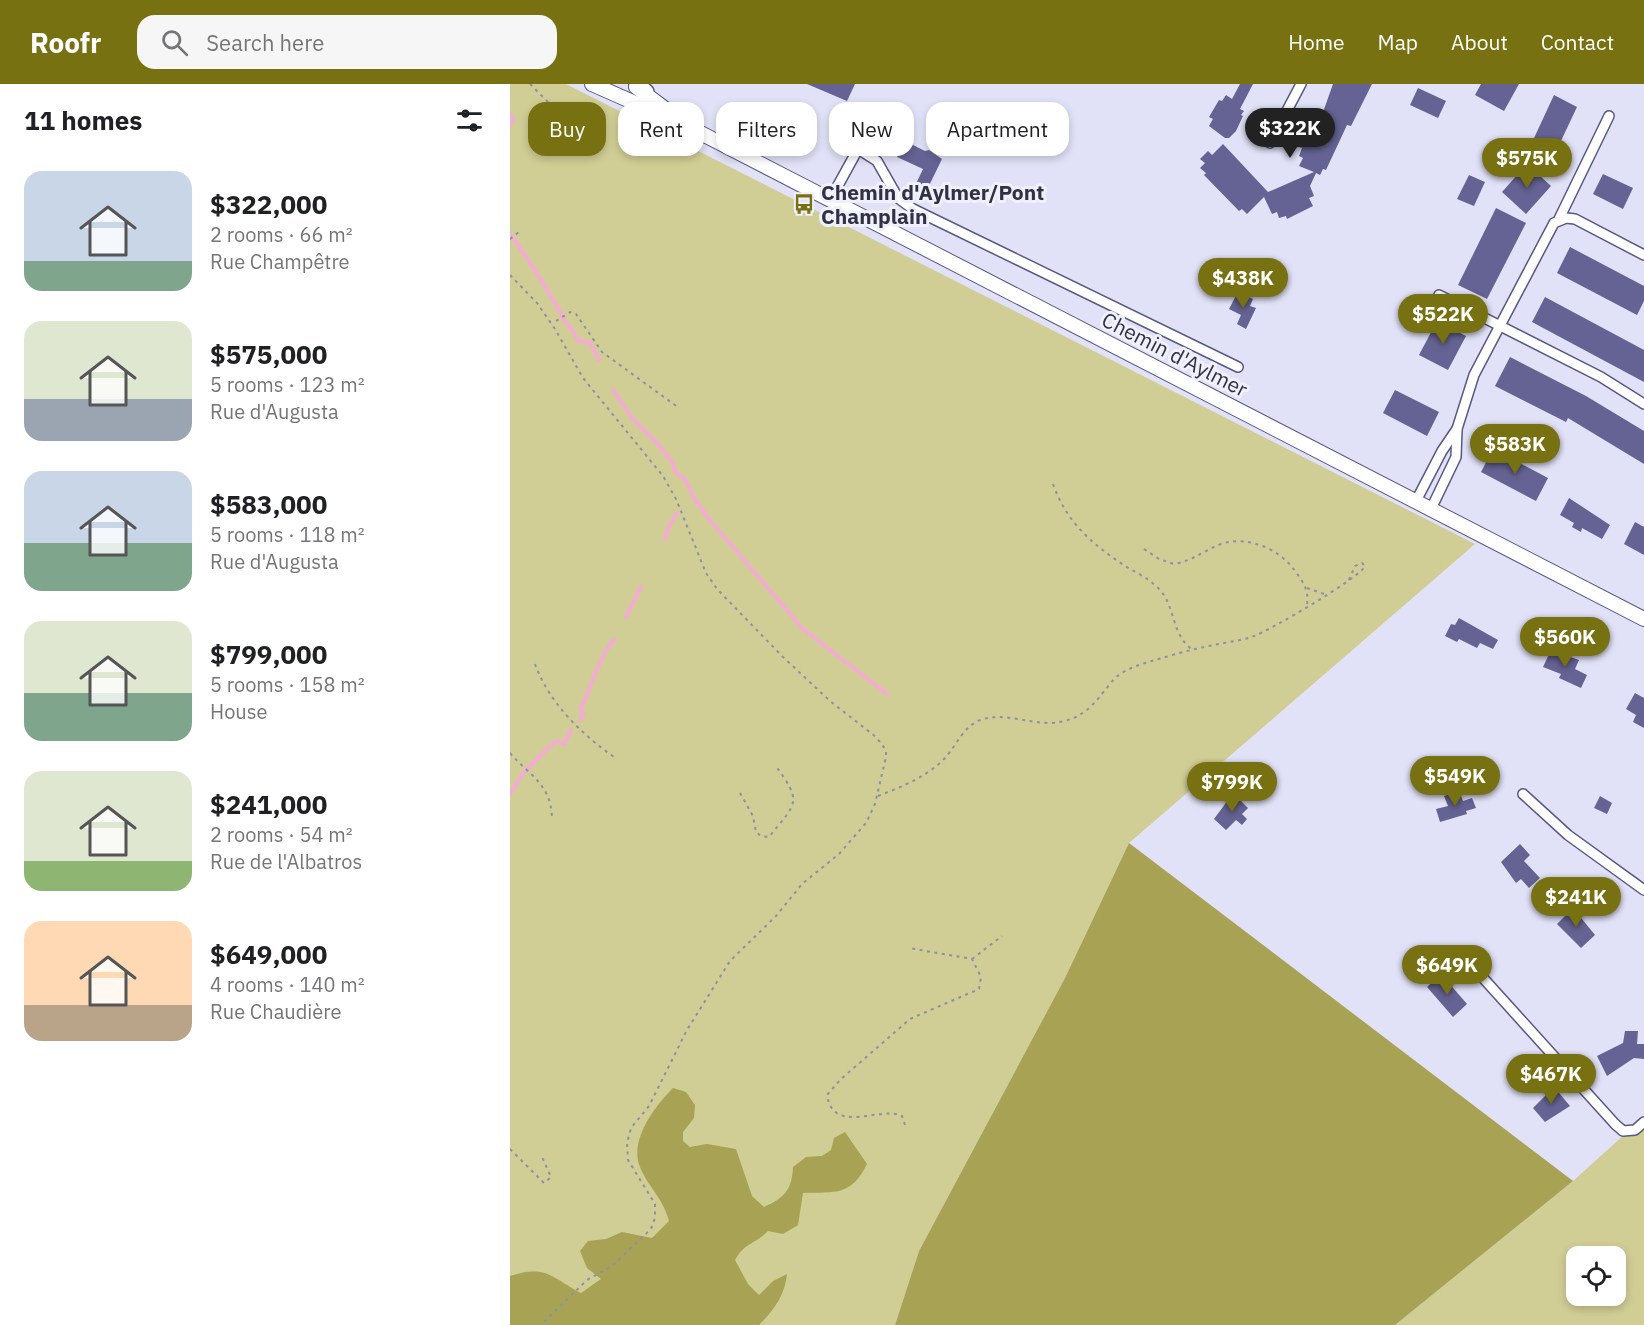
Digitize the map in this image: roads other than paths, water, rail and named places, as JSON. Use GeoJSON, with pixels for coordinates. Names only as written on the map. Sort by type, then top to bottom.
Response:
{"type":"FeatureCollection","features":[{"type":"Feature","properties":{"kind":"main road","name":"Chemin d'Aylmer"},"geometry":{"type":"LineString","coordinates":[[592,84],[633,102]]}},
{"type":"Feature","properties":{"kind":"main road","name":"Chemin d'Aylmer"},"geometry":{"type":"LineString","coordinates":[[632,84],[641,88],[658,102]]}},
{"type":"Feature","properties":{"kind":"main road","name":"Chemin d'Aylmer"},"geometry":{"type":"LineString","coordinates":[[704,135],[1644,619]]}},
{"type":"Feature","properties":{"kind":"street"},"geometry":{"type":"LineString","coordinates":[[1270,143],[1301,84]]}},
{"type":"Feature","properties":{"kind":"street"},"geometry":{"type":"LineString","coordinates":[[1431,509],[1456,457],[1457,429],[1467,390],[1549,228],[1559,219],[1609,116]]}},
{"type":"Feature","properties":{"kind":"street"},"geometry":{"type":"LineString","coordinates":[[830,200],[858,149],[877,161],[898,198],[913,209],[1238,367]]}},
{"type":"Feature","properties":{"kind":"street"},"geometry":{"type":"LineString","coordinates":[[1559,219],[1575,219],[1644,255]]}},
{"type":"Feature","properties":{"kind":"street"},"geometry":{"type":"LineString","coordinates":[[1439,295],[1601,377],[1644,404]]}},
{"type":"Feature","properties":{"kind":"street"},"geometry":{"type":"LineString","coordinates":[[1416,501],[1442,451],[1457,429]]}},
{"type":"Feature","properties":{"kind":"street"},"geometry":{"type":"LineString","coordinates":[[1523,794],[1568,836],[1644,890]]}},
{"type":"Feature","properties":{"kind":"street"},"geometry":{"type":"LineString","coordinates":[[1465,958],[1615,1124],[1623,1131],[1635,1130],[1644,1122]]}},
{"type":"Feature","properties":{"kind":"waterway"},"geometry":{"type":"LineString","coordinates":[[510,114],[513,119],[510,125]]}},
{"type":"Feature","properties":{"kind":"waterway"},"geometry":{"type":"LineString","coordinates":[[510,234],[577,340],[590,343],[599,360]]}},
{"type":"Feature","properties":{"kind":"waterway"},"geometry":{"type":"LineString","coordinates":[[613,390],[632,418],[673,463],[675,472],[685,479],[695,500],[709,519],[803,629],[887,694]]}},
{"type":"Feature","properties":{"kind":"waterway"},"geometry":{"type":"LineString","coordinates":[[665,539],[668,528],[677,513]]}},
{"type":"Feature","properties":{"kind":"waterway"},"geometry":{"type":"LineString","coordinates":[[626,617],[641,586]]}},
{"type":"Feature","properties":{"kind":"waterway"},"geometry":{"type":"LineString","coordinates":[[580,720],[584,714],[580,709],[600,662],[615,639]]}},
{"type":"Feature","properties":{"kind":"waterway"},"geometry":{"type":"LineString","coordinates":[[510,794],[527,769],[554,743],[557,741],[564,744],[571,730]]}},
{"type":"Feature","properties":{"kind":"place","name":"Chemin d'Aylmer/Pont Champlain"},"geometry":{"type":"Point","coordinates":[804,204]}}]}
